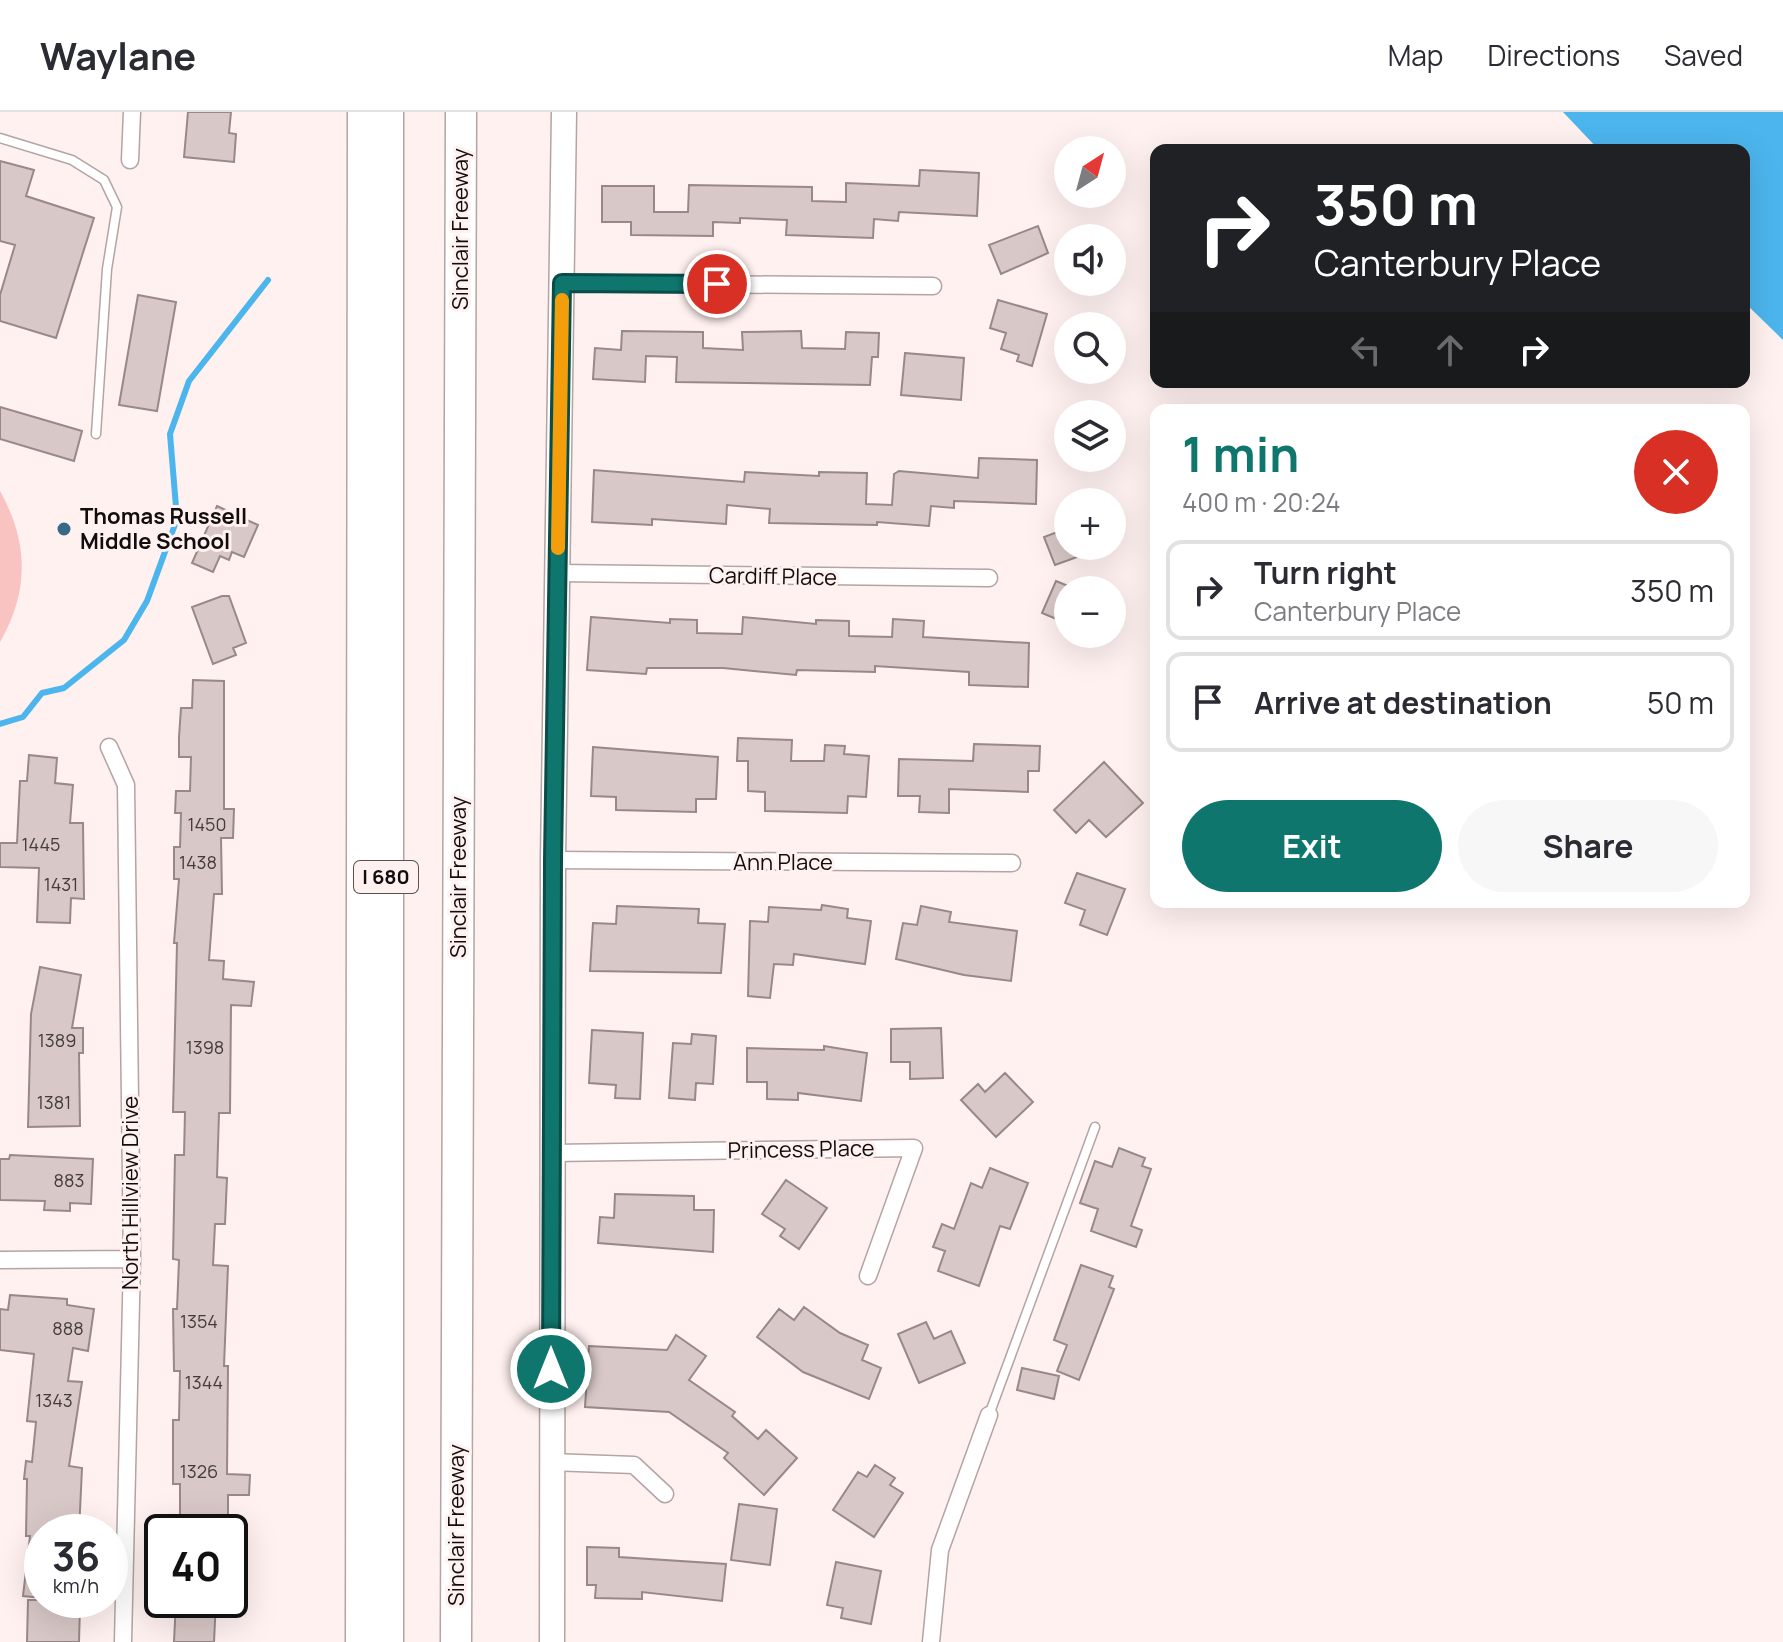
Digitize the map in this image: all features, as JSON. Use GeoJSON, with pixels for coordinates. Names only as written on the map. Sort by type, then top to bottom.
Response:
{"type":"FeatureCollection","features":[{"type":"Feature","properties":{"kind":"highway","name":"I 680"},"geometry":{"type":"LineString","coordinates":[[361,1642],[363,112]]}},
{"type":"Feature","properties":{"kind":"highway","name":"I 680"},"geometry":{"type":"LineString","coordinates":[[388,112],[388,1642]]}},
{"type":"Feature","properties":{"kind":"highway","name":"Sinclair Freeway"},"geometry":{"type":"LineString","coordinates":[[456,1642],[461,112]]}},
{"type":"Feature","properties":{"kind":"street"},"geometry":{"type":"LineString","coordinates":[[130,160],[132,112]]}},
{"type":"Feature","properties":{"kind":"street"},"geometry":{"type":"LineString","coordinates":[[552,1642],[553,860],[564,112]]}},
{"type":"Feature","properties":{"kind":"street"},"geometry":{"type":"LineString","coordinates":[[562,283],[933,286]]}},
{"type":"Feature","properties":{"kind":"street","name":"Cardiff Place"},"geometry":{"type":"LineString","coordinates":[[558,573],[989,578]]}},
{"type":"Feature","properties":{"kind":"street","name":"North Hillview Drive"},"geometry":{"type":"LineString","coordinates":[[109,747],[126,785],[132,1259],[123,1642]]}},
{"type":"Feature","properties":{"kind":"street","name":"Ann Place"},"geometry":{"type":"LineString","coordinates":[[553,860],[1012,863]]}},
{"type":"Feature","properties":{"kind":"street","name":"Princess Place"},"geometry":{"type":"LineString","coordinates":[[552,1153],[914,1148],[868,1276]]}},
{"type":"Feature","properties":{"kind":"street"},"geometry":{"type":"LineString","coordinates":[[0,1260],[132,1259]]}},
{"type":"Feature","properties":{"kind":"street"},"geometry":{"type":"LineString","coordinates":[[931,1642],[940,1550],[989,1415]]}},
{"type":"Feature","properties":{"kind":"street"},"geometry":{"type":"LineString","coordinates":[[550,1462],[634,1465],[665,1494]]}},
{"type":"Feature","properties":{"kind":"lane"},"geometry":{"type":"LineString","coordinates":[[0,138],[72,160],[104,180],[117,207],[107,269],[96,434]]}},
{"type":"Feature","properties":{"kind":"lane"},"geometry":{"type":"LineString","coordinates":[[989,1415],[1095,1127]]}},
{"type":"Feature","properties":{"kind":"shaded area"},"geometry":{"type":"Polygon","coordinates":[[[0,491],[16,529],[22,567],[16,604],[0,642],[0,491]]]}},
{"type":"Feature","properties":{"kind":"water"},"geometry":{"type":"Polygon","coordinates":[[[1563,112],[1783,112],[1783,340],[1750,308],[1750,144],[1593,144],[1563,112]]]}},
{"type":"Feature","properties":{"kind":"building"},"geometry":{"type":"Polygon","coordinates":[[[188,112],[231,112],[229,133],[236,134],[234,162],[184,157],[188,112]]]}},
{"type":"Feature","properties":{"kind":"building"},"geometry":{"type":"Polygon","coordinates":[[[0,161],[34,170],[26,196],[94,218],[56,338],[0,321],[0,295],[15,245],[0,241],[0,161]]]}},
{"type":"Feature","properties":{"kind":"building"},"geometry":{"type":"Polygon","coordinates":[[[920,170],[979,173],[977,216],[899,212],[898,221],[874,219],[873,238],[786,235],[787,220],[740,218],[740,223],[713,222],[713,236],[631,235],[631,222],[602,222],[602,186],[654,186],[654,212],[688,212],[689,185],[812,187],[812,201],[846,202],[846,183],[919,186],[920,170]]]}},
{"type":"Feature","properties":{"kind":"building"},"geometry":{"type":"Polygon","coordinates":[[[1038,226],[1048,253],[1001,274],[989,245],[1038,226]]]}},
{"type":"Feature","properties":{"kind":"building"},"geometry":{"type":"Polygon","coordinates":[[[138,295],[176,302],[157,411],[119,405],[138,295]]]}},
{"type":"Feature","properties":{"kind":"building"},"geometry":{"type":"Polygon","coordinates":[[[998,300],[1047,314],[1032,366],[1017,361],[1019,355],[1001,349],[1006,333],[990,328],[998,300]]]}},
{"type":"Feature","properties":{"kind":"building"},"geometry":{"type":"Polygon","coordinates":[[[622,331],[703,332],[703,348],[743,350],[742,332],[801,331],[802,348],[845,349],[846,332],[879,333],[878,357],[872,357],[870,385],[676,382],[677,357],[646,356],[645,382],[593,379],[595,348],[621,350],[622,331]]]}},
{"type":"Feature","properties":{"kind":"building"},"geometry":{"type":"Polygon","coordinates":[[[905,353],[964,358],[961,400],[901,395],[905,353]]]}},
{"type":"Feature","properties":{"kind":"building"},"geometry":{"type":"Polygon","coordinates":[[[0,407],[82,431],[74,461],[0,439],[0,407]]]}},
{"type":"Feature","properties":{"kind":"building"},"geometry":{"type":"Polygon","coordinates":[[[979,458],[1037,460],[1036,504],[954,501],[954,508],[931,506],[929,526],[877,522],[877,525],[769,523],[770,509],[727,505],[726,524],[652,519],[652,525],[592,522],[594,470],[744,482],[745,472],[819,476],[819,472],[867,473],[866,504],[892,505],[894,474],[899,471],[978,478],[979,458]]]}},
{"type":"Feature","properties":{"kind":"building"},"geometry":{"type":"Polygon","coordinates":[[[217,506],[258,525],[244,557],[232,552],[229,560],[220,556],[213,572],[192,563],[217,506]]]}},
{"type":"Feature","properties":{"kind":"building"},"geometry":{"type":"Polygon","coordinates":[[[1054,533],[1054,560],[1069,560],[1055,565],[1044,537],[1054,533]]]}},
{"type":"Feature","properties":{"kind":"building"},"geometry":{"type":"Polygon","coordinates":[[[1054,586],[1054,618],[1042,613],[1054,586]]]}},
{"type":"Feature","properties":{"kind":"building"},"geometry":{"type":"Polygon","coordinates":[[[229,596],[246,643],[233,648],[236,655],[213,664],[192,607],[229,596]]]}},
{"type":"Feature","properties":{"kind":"building"},"geometry":{"type":"Polygon","coordinates":[[[591,617],[670,623],[670,619],[697,620],[697,633],[742,634],[743,617],[816,624],[816,620],[849,621],[849,636],[892,637],[893,619],[924,621],[923,637],[1029,643],[1028,687],[969,685],[969,672],[875,666],[875,672],[797,670],[796,675],[723,668],[647,668],[646,674],[587,670],[591,617]]]}},
{"type":"Feature","properties":{"kind":"building"},"geometry":{"type":"Polygon","coordinates":[[[193,680],[224,681],[224,809],[234,809],[233,838],[221,838],[222,894],[214,894],[209,960],[224,961],[223,979],[254,982],[251,1006],[231,1005],[230,1113],[219,1113],[217,1177],[227,1178],[225,1224],[215,1224],[213,1265],[228,1266],[224,1366],[228,1366],[227,1474],[250,1475],[249,1495],[228,1495],[228,1514],[180,1514],[180,1484],[173,1484],[173,1420],[179,1420],[180,1371],[174,1371],[173,1309],[177,1309],[179,1260],[173,1259],[175,1155],[184,1155],[185,1112],[173,1112],[177,943],[174,943],[179,879],[174,879],[174,847],[180,847],[181,813],[175,813],[176,791],[190,791],[191,757],[179,757],[181,708],[192,708],[193,680]]]}},
{"type":"Feature","properties":{"kind":"building"},"geometry":{"type":"Polygon","coordinates":[[[738,738],[792,740],[791,761],[824,761],[825,745],[845,746],[844,754],[869,756],[866,797],[848,796],[847,813],[765,811],[765,792],[748,791],[748,761],[737,761],[738,738]]]}},
{"type":"Feature","properties":{"kind":"building"},"geometry":{"type":"Polygon","coordinates":[[[974,744],[1040,746],[1039,771],[1028,771],[1028,792],[949,789],[949,813],[919,812],[920,796],[898,796],[899,759],[973,761],[974,744]]]}},
{"type":"Feature","properties":{"kind":"building"},"geometry":{"type":"Polygon","coordinates":[[[593,747],[718,757],[716,799],[696,799],[696,812],[616,810],[616,797],[591,796],[593,747]]]}},
{"type":"Feature","properties":{"kind":"building"},"geometry":{"type":"Polygon","coordinates":[[[29,755],[57,758],[55,783],[73,785],[70,823],[83,823],[84,899],[71,898],[70,923],[37,922],[39,868],[0,867],[0,843],[17,843],[20,781],[27,781],[29,755]]]}},
{"type":"Feature","properties":{"kind":"building"},"geometry":{"type":"Polygon","coordinates":[[[1104,762],[1143,803],[1106,837],[1089,820],[1076,833],[1054,810],[1104,762]]]}},
{"type":"Feature","properties":{"kind":"building"},"geometry":{"type":"Polygon","coordinates":[[[1077,873],[1125,889],[1107,935],[1080,925],[1085,910],[1065,903],[1077,873]]]}},
{"type":"Feature","properties":{"kind":"building"},"geometry":{"type":"Polygon","coordinates":[[[822,905],[848,909],[847,918],[871,921],[865,964],[794,954],[793,965],[774,964],[770,998],[748,996],[750,921],[768,922],[769,907],[821,910],[822,905]]]}},
{"type":"Feature","properties":{"kind":"building"},"geometry":{"type":"Polygon","coordinates":[[[617,906],[699,909],[698,923],[725,924],[721,973],[590,971],[593,923],[616,924],[617,906]]]}},
{"type":"Feature","properties":{"kind":"building"},"geometry":{"type":"Polygon","coordinates":[[[921,906],[951,912],[949,922],[1017,931],[1011,981],[964,975],[896,959],[903,923],[917,925],[921,906]]]}},
{"type":"Feature","properties":{"kind":"building"},"geometry":{"type":"Polygon","coordinates":[[[40,967],[81,975],[72,1028],[83,1028],[83,1053],[79,1053],[80,1126],[28,1127],[31,1014],[40,967]]]}},
{"type":"Feature","properties":{"kind":"building"},"geometry":{"type":"Polygon","coordinates":[[[941,1028],[943,1078],[910,1079],[910,1062],[891,1062],[891,1029],[941,1028]]]}},
{"type":"Feature","properties":{"kind":"building"},"geometry":{"type":"Polygon","coordinates":[[[592,1030],[643,1033],[640,1099],[615,1098],[616,1085],[589,1083],[592,1030]]]}},
{"type":"Feature","properties":{"kind":"building"},"geometry":{"type":"Polygon","coordinates":[[[692,1034],[716,1036],[713,1084],[696,1083],[695,1100],[669,1098],[673,1043],[691,1044],[692,1034]]]}},
{"type":"Feature","properties":{"kind":"building"},"geometry":{"type":"Polygon","coordinates":[[[824,1046],[867,1053],[861,1101],[798,1093],[798,1100],[767,1099],[767,1082],[747,1082],[747,1048],[824,1050],[824,1046]]]}},
{"type":"Feature","properties":{"kind":"building"},"geometry":{"type":"Polygon","coordinates":[[[1005,1073],[1033,1102],[996,1137],[961,1100],[978,1084],[985,1092],[1005,1073]]]}},
{"type":"Feature","properties":{"kind":"building"},"geometry":{"type":"Polygon","coordinates":[[[1119,1148],[1145,1158],[1142,1166],[1151,1169],[1131,1226],[1142,1230],[1136,1247],[1091,1231],[1098,1209],[1080,1203],[1095,1161],[1112,1167],[1119,1148]]]}},
{"type":"Feature","properties":{"kind":"building"},"geometry":{"type":"Polygon","coordinates":[[[10,1155],[93,1159],[91,1204],[70,1203],[70,1211],[44,1210],[45,1201],[0,1200],[0,1159],[9,1159],[10,1155]]]}},
{"type":"Feature","properties":{"kind":"building"},"geometry":{"type":"Polygon","coordinates":[[[990,1168],[1028,1183],[1010,1229],[1000,1226],[979,1286],[938,1271],[945,1251],[933,1247],[942,1224],[954,1229],[971,1183],[982,1188],[990,1168]]]}},
{"type":"Feature","properties":{"kind":"building"},"geometry":{"type":"Polygon","coordinates":[[[786,1180],[827,1208],[799,1249],[780,1236],[785,1229],[762,1214],[786,1180]]]}},
{"type":"Feature","properties":{"kind":"building"},"geometry":{"type":"Polygon","coordinates":[[[615,1194],[694,1196],[694,1210],[714,1210],[713,1252],[598,1243],[600,1217],[614,1218],[615,1194]]]}},
{"type":"Feature","properties":{"kind":"building"},"geometry":{"type":"Polygon","coordinates":[[[1081,1265],[1113,1276],[1109,1287],[1114,1289],[1079,1380],[1057,1371],[1067,1345],[1054,1340],[1081,1265]]]}},
{"type":"Feature","properties":{"kind":"building"},"geometry":{"type":"Polygon","coordinates":[[[10,1295],[67,1299],[67,1305],[94,1309],[88,1351],[73,1348],[68,1381],[82,1382],[69,1466],[82,1468],[80,1514],[26,1514],[27,1479],[24,1479],[26,1461],[32,1462],[36,1422],[27,1421],[34,1354],[0,1350],[0,1309],[8,1310],[10,1295]]]}},
{"type":"Feature","properties":{"kind":"building"},"geometry":{"type":"Polygon","coordinates":[[[804,1307],[840,1333],[868,1345],[862,1360],[881,1368],[869,1399],[803,1372],[757,1337],[779,1309],[794,1320],[804,1307]]]}},
{"type":"Feature","properties":{"kind":"building"},"geometry":{"type":"Polygon","coordinates":[[[926,1322],[934,1339],[951,1331],[965,1363],[919,1383],[898,1334],[926,1322]]]}},
{"type":"Feature","properties":{"kind":"building"},"geometry":{"type":"Polygon","coordinates":[[[676,1335],[706,1356],[689,1380],[735,1412],[732,1416],[758,1439],[766,1430],[797,1458],[764,1495],[724,1458],[728,1453],[669,1412],[585,1407],[589,1346],[667,1350],[676,1335]]]}},
{"type":"Feature","properties":{"kind":"building"},"geometry":{"type":"Polygon","coordinates":[[[1022,1368],[1059,1376],[1054,1399],[1017,1390],[1022,1368]]]}},
{"type":"Feature","properties":{"kind":"building"},"geometry":{"type":"Polygon","coordinates":[[[875,1465],[895,1478],[890,1485],[903,1493],[874,1537],[833,1510],[858,1472],[867,1477],[875,1465]]]}},
{"type":"Feature","properties":{"kind":"building"},"geometry":{"type":"Polygon","coordinates":[[[739,1504],[777,1509],[770,1565],[731,1560],[739,1504]]]}},
{"type":"Feature","properties":{"kind":"building"},"geometry":{"type":"Polygon","coordinates":[[[587,1547],[619,1548],[619,1557],[726,1564],[722,1601],[642,1592],[642,1599],[595,1598],[596,1585],[587,1585],[587,1547]]]}},
{"type":"Feature","properties":{"kind":"building"},"geometry":{"type":"Polygon","coordinates":[[[836,1562],[881,1571],[871,1624],[841,1618],[843,1608],[827,1605],[836,1562]]]}},
{"type":"Feature","properties":{"kind":"building"},"geometry":{"type":"Polygon","coordinates":[[[28,1618],[80,1618],[79,1642],[27,1642],[28,1618]]]}},
{"type":"Feature","properties":{"kind":"building"},"geometry":{"type":"Polygon","coordinates":[[[175,1618],[215,1618],[214,1642],[174,1642],[175,1618]]]}},
{"type":"Feature","properties":{"kind":"waterway"},"geometry":{"type":"LineString","coordinates":[[0,724],[23,717],[42,693],[64,688],[124,640],[147,601],[177,519],[170,434],[189,381],[268,280]]}},
{"type":"Feature","properties":{"kind":"slow traffic"},"geometry":{"type":"LineString","coordinates":[[558,548],[562,300]]}},
{"type":"Feature","properties":{"kind":"place","name":"Thomas Russell Middle School"},"geometry":{"type":"Point","coordinates":[64,529]}},
{"type":"Feature","properties":{"kind":"route"},"geometry":{"type":"LineString","coordinates":[[551,1369],[553,860],[562,283],[717,284]]}}]}
